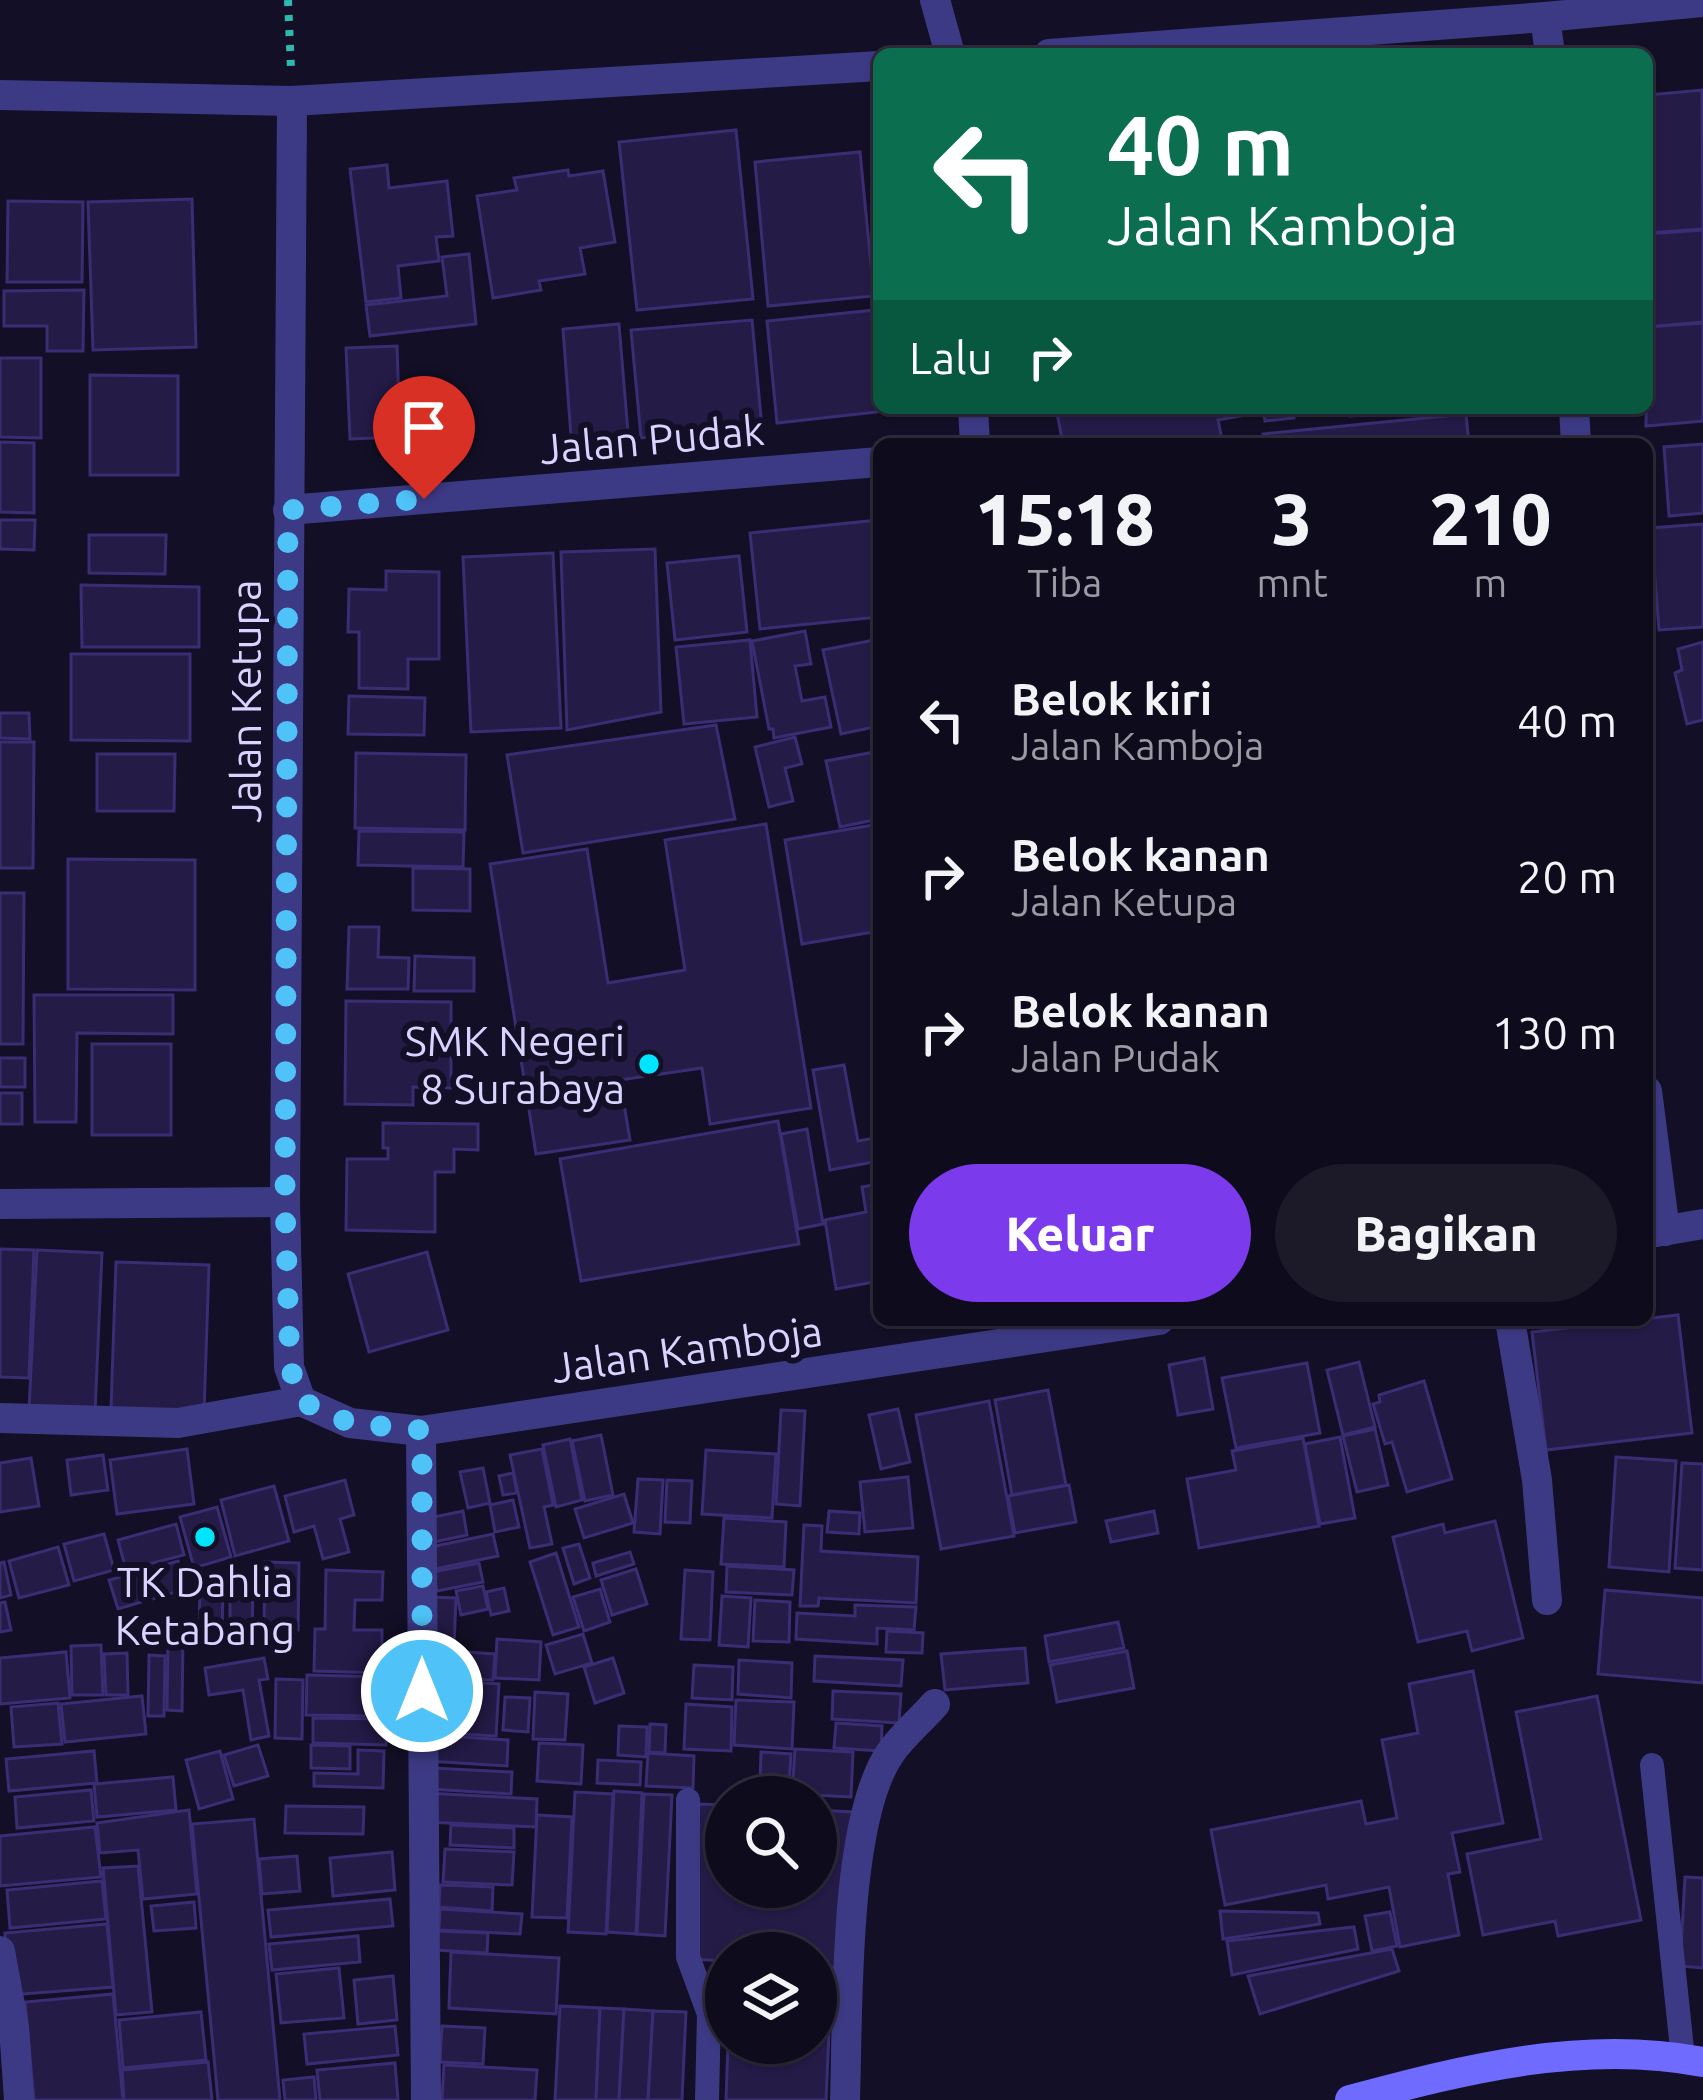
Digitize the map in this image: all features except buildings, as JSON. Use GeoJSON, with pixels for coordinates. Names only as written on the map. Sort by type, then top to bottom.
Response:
{"type":"FeatureCollection","features":[{"type":"Feature","properties":{"kind":"main road"},"geometry":{"type":"LineString","coordinates":[[1350,2100],[1459,2070],[1551,2056],[1606,2053],[1693,2060]]}},
{"type":"Feature","properties":{"kind":"street"},"geometry":{"type":"LineString","coordinates":[[935,0],[948,48]]}},
{"type":"Feature","properties":{"kind":"street"},"geometry":{"type":"LineString","coordinates":[[1129,48],[1703,2]]}},
{"type":"Feature","properties":{"kind":"street"},"geometry":{"type":"LineString","coordinates":[[1545,17],[1549,48]]}},
{"type":"Feature","properties":{"kind":"street"},"geometry":{"type":"LineString","coordinates":[[0,94],[292,100],[873,65]]}},
{"type":"Feature","properties":{"kind":"street","name":"Jalan Ketupa"},"geometry":{"type":"LineString","coordinates":[[292,100],[285,1202],[290,1367],[301,1401]]}},
{"type":"Feature","properties":{"kind":"street","name":"Jalan Pudak"},"geometry":{"type":"LineString","coordinates":[[288,510],[873,462]]}},
{"type":"Feature","properties":{"kind":"street"},"geometry":{"type":"LineString","coordinates":[[1653,1185],[1656,1232],[1703,1224]]}},
{"type":"Feature","properties":{"kind":"street"},"geometry":{"type":"LineString","coordinates":[[0,1204],[285,1202]]}},
{"type":"Feature","properties":{"kind":"street"},"geometry":{"type":"LineString","coordinates":[[1511,1326],[1537,1480],[1547,1600]]}},
{"type":"Feature","properties":{"kind":"street","name":"Jalan Kamboja"},"geometry":{"type":"LineString","coordinates":[[301,1401],[350,1423],[422,1430],[1069,1328]]}},
{"type":"Feature","properties":{"kind":"street"},"geometry":{"type":"LineString","coordinates":[[0,1418],[178,1423],[301,1401]]}},
{"type":"Feature","properties":{"kind":"street"},"geometry":{"type":"LineString","coordinates":[[422,1430],[426,2100]]}},
{"type":"Feature","properties":{"kind":"street"},"geometry":{"type":"LineString","coordinates":[[845,2100],[855,1892],[868,1804],[890,1754],[935,1704]]}},
{"type":"Feature","properties":{"kind":"street"},"geometry":{"type":"LineString","coordinates":[[0,1951],[14,2027],[19,2100]]}},
{"type":"Feature","properties":{"kind":"lane"},"geometry":{"type":"LineString","coordinates":[[1652,1765],[1693,2060]]}},
{"type":"Feature","properties":{"kind":"lane"},"geometry":{"type":"LineString","coordinates":[[688,1800],[688,1957],[709,2014],[707,2100]]}},
{"type":"Feature","properties":{"kind":"path"},"geometry":{"type":"LineString","coordinates":[[287,0],[292,100]]}},
{"type":"Feature","properties":{"kind":"place","name":"SMK Negeri 8 Surabaya"},"geometry":{"type":"Point","coordinates":[649,1064]}},
{"type":"Feature","properties":{"kind":"place","name":"TK Dahlia Ketabang"},"geometry":{"type":"Point","coordinates":[205,1537]}},
{"type":"Feature","properties":{"kind":"route"},"geometry":{"type":"LineString","coordinates":[[422,1691],[422,1430],[350,1423],[301,1401],[290,1367],[285,1202],[288,510],[424,499]]}}]}
